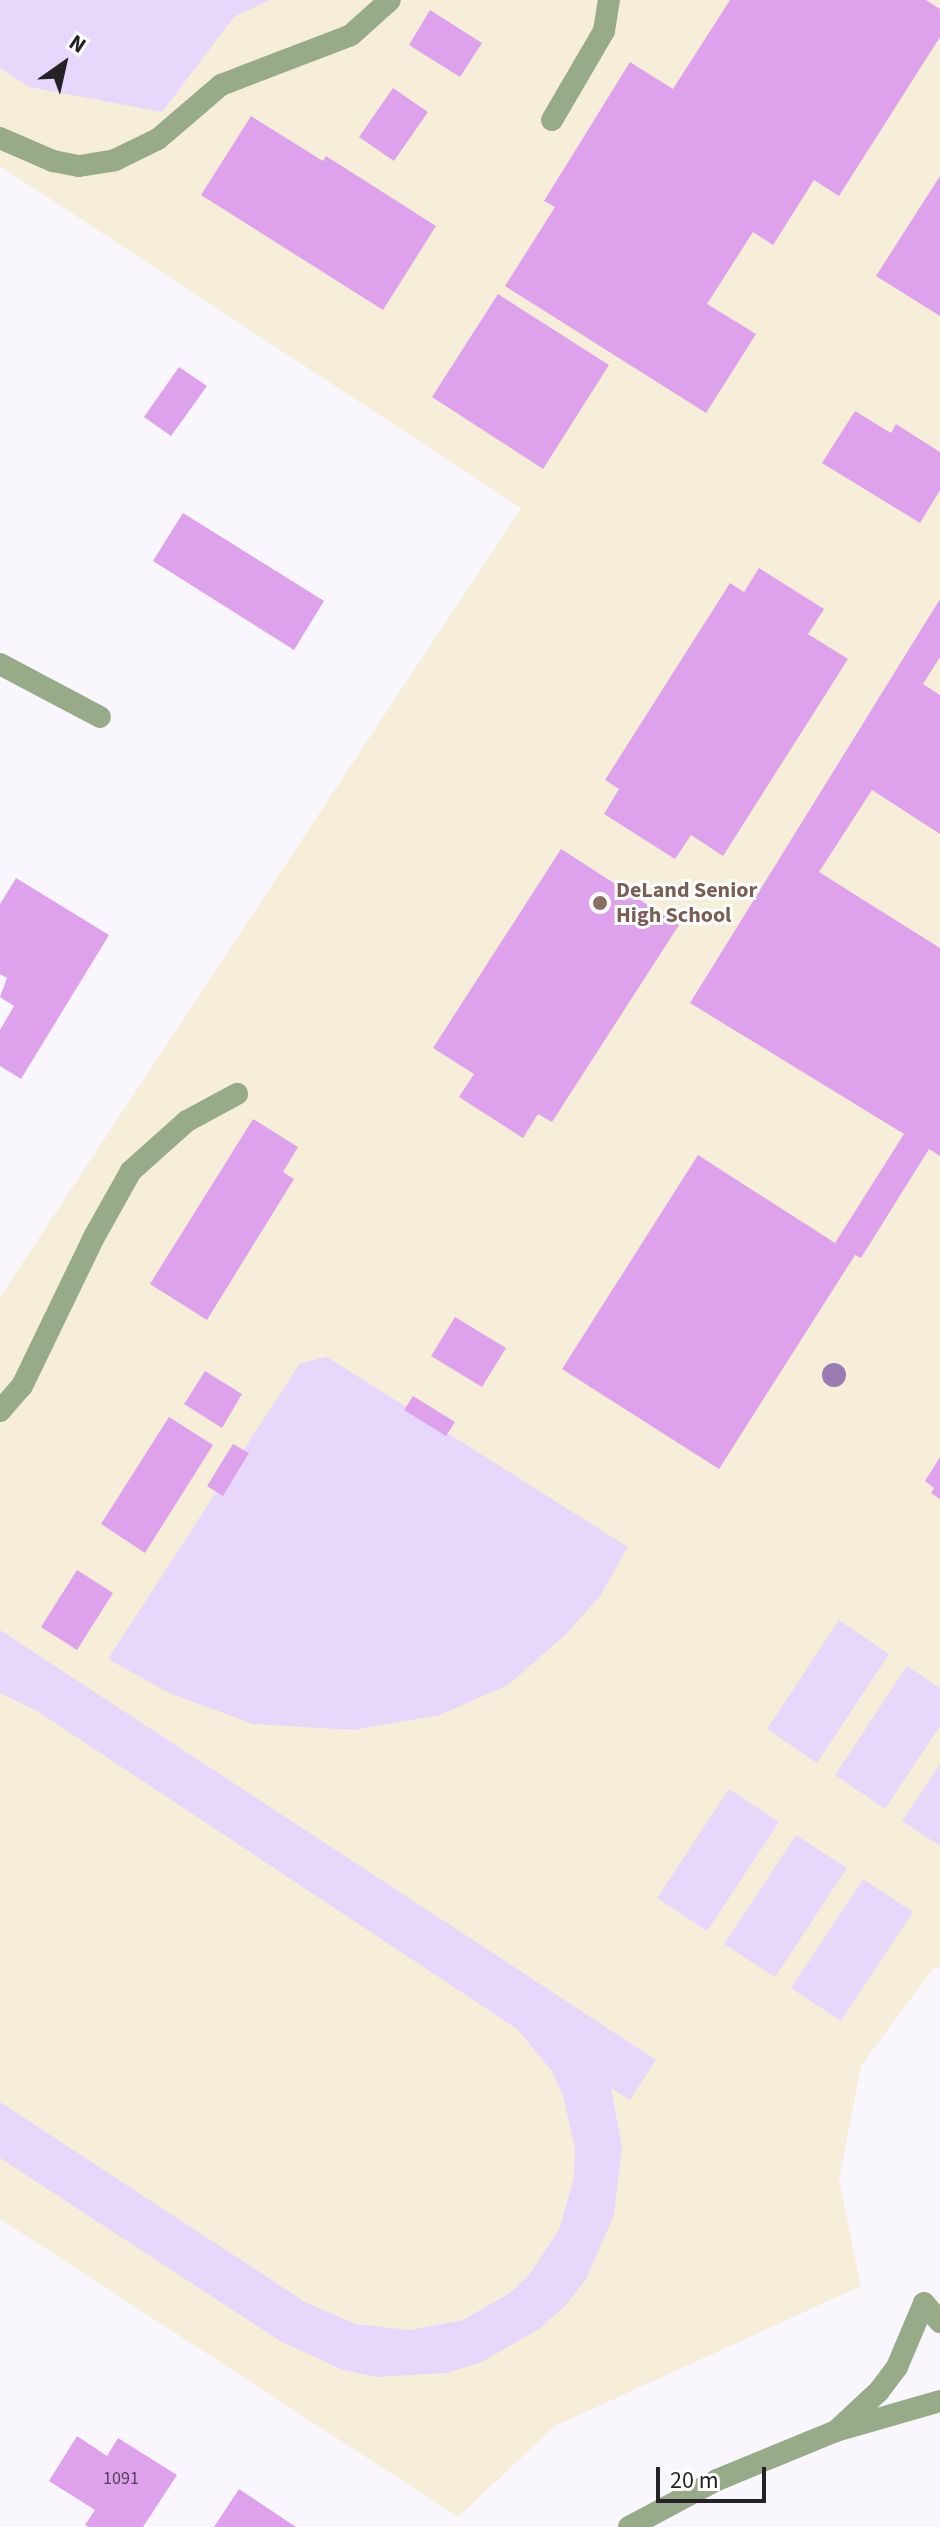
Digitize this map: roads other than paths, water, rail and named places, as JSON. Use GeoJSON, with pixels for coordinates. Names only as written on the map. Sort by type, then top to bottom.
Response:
{"type":"FeatureCollection","features":[{"type":"Feature","properties":{"kind":"street"},"geometry":{"type":"LineString","coordinates":[[0,138],[53,161],[79,166],[115,160],[158,139],[221,85],[351,35],[390,0]]}},
{"type":"Feature","properties":{"kind":"street"},"geometry":{"type":"LineString","coordinates":[[552,120],[604,31],[609,0]]}},
{"type":"Feature","properties":{"kind":"street"},"geometry":{"type":"LineString","coordinates":[[0,664],[100,717]]}},
{"type":"Feature","properties":{"kind":"street"},"geometry":{"type":"LineString","coordinates":[[0,1411],[22,1386],[94,1237],[131,1171],[187,1121],[237,1094]]}},
{"type":"Feature","properties":{"kind":"street"},"geometry":{"type":"LineString","coordinates":[[836,2431],[879,2391],[897,2367],[924,2303],[940,2322]]}},
{"type":"Feature","properties":{"kind":"street"},"geometry":{"type":"LineString","coordinates":[[629,2527],[717,2480],[836,2431],[940,2401]]}},
{"type":"Feature","properties":{"kind":"place","name":"DeLand Senior High School"},"geometry":{"type":"Point","coordinates":[600,903]}}]}
